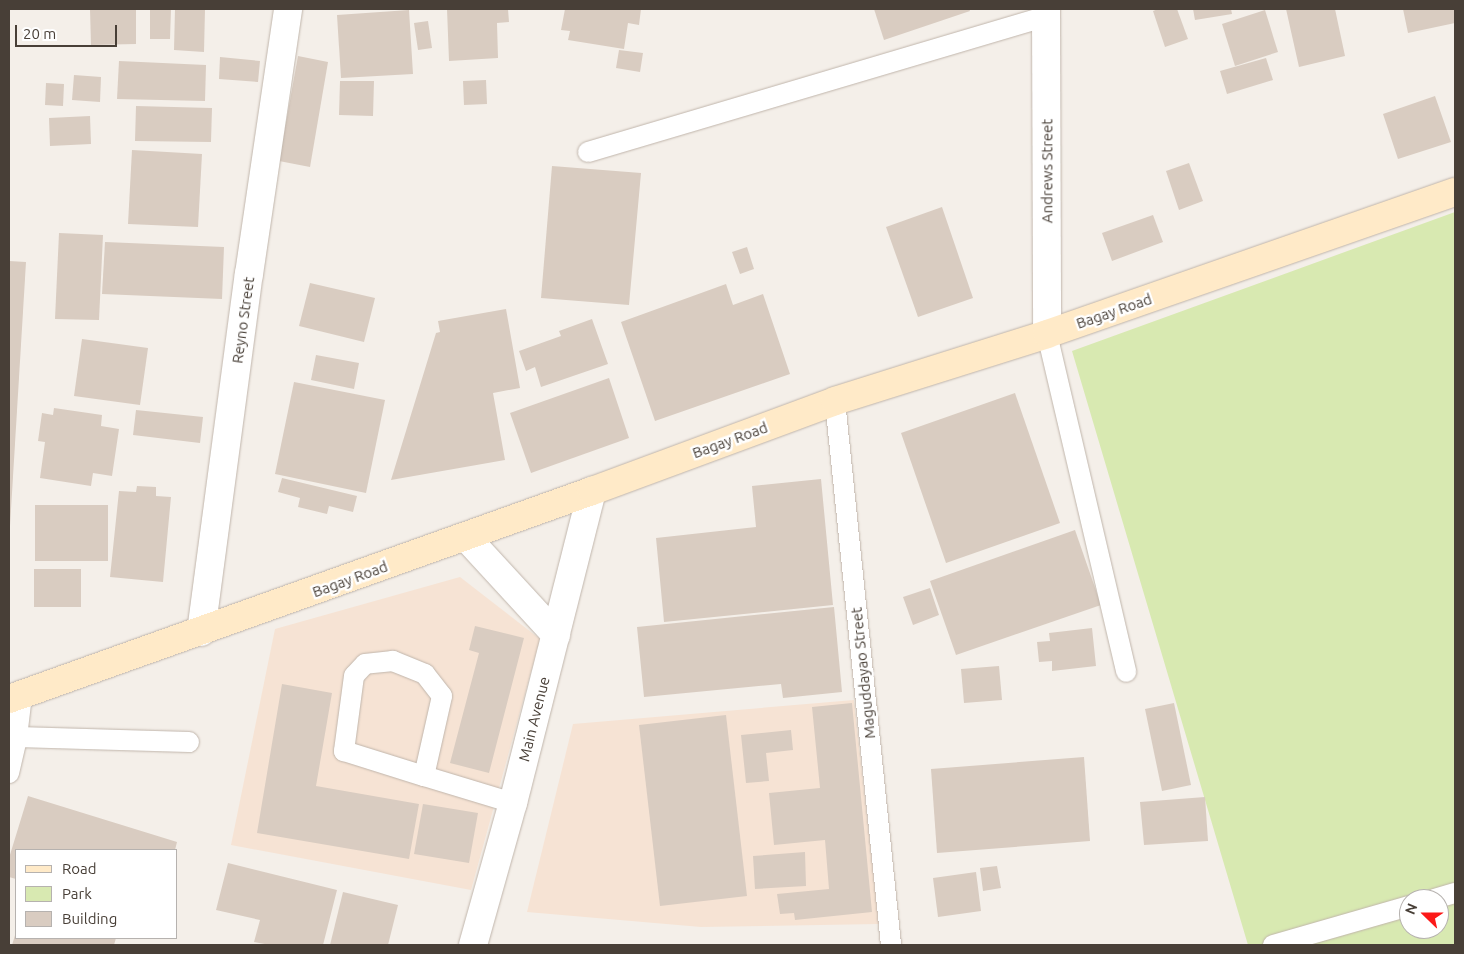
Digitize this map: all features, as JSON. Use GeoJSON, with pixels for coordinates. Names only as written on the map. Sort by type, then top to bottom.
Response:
{"type":"FeatureCollection","features":[{"type":"Feature","properties":{"kind":"main road","name":"Bagay Road"},"geometry":{"type":"LineString","coordinates":[[15,697],[466,537],[835,401],[1048,334],[1455,192]]}},
{"type":"Feature","properties":{"kind":"street","name":"Reyno Street"},"geometry":{"type":"LineString","coordinates":[[201,632],[249,274],[288,9]]}},
{"type":"Feature","properties":{"kind":"street","name":"Andrews Street"},"geometry":{"type":"LineString","coordinates":[[1048,334],[1054,11]]}},
{"type":"Feature","properties":{"kind":"street","name":"Main Avenue"},"geometry":{"type":"LineString","coordinates":[[473,945],[512,803],[592,491]]}},
{"type":"Feature","properties":{"kind":"street"},"geometry":{"type":"LineString","coordinates":[[466,537],[556,635]]}},
{"type":"Feature","properties":{"kind":"lane"},"geometry":{"type":"LineString","coordinates":[[588,152],[1054,11]]}},
{"type":"Feature","properties":{"kind":"lane"},"geometry":{"type":"LineString","coordinates":[[1048,334],[1126,672]]}},
{"type":"Feature","properties":{"kind":"lane","name":"Maguddayao Street"},"geometry":{"type":"LineString","coordinates":[[835,401],[891,945]]}},
{"type":"Feature","properties":{"kind":"lane"},"geometry":{"type":"LineString","coordinates":[[424,776],[442,696],[425,674],[393,661],[365,664],[354,676],[344,751],[424,776],[512,803]]}},
{"type":"Feature","properties":{"kind":"lane"},"geometry":{"type":"LineString","coordinates":[[9,773],[17,737],[15,697]]}},
{"type":"Feature","properties":{"kind":"lane"},"geometry":{"type":"LineString","coordinates":[[17,737],[189,742]]}},
{"type":"Feature","properties":{"kind":"lane"},"geometry":{"type":"LineString","coordinates":[[1273,945],[1399,909]]}},
{"type":"Feature","properties":{"kind":"shaded area"},"geometry":{"type":"Polygon","coordinates":[[[460,577],[540,639],[471,890],[231,845],[275,629],[460,577]]]}},
{"type":"Feature","properties":{"kind":"shaded area"},"geometry":{"type":"Polygon","coordinates":[[[854,700],[879,924],[701,927],[527,912],[573,724],[854,700]]]}},
{"type":"Feature","properties":{"kind":"green space"},"geometry":{"type":"Polygon","coordinates":[[[1455,212],[1455,945],[1248,945],[1072,351],[1455,212]]]}},
{"type":"Feature","properties":{"kind":"building"},"geometry":{"type":"Polygon","coordinates":[[[90,9],[136,9],[136,44],[91,45],[90,9]]]}},
{"type":"Feature","properties":{"kind":"building"},"geometry":{"type":"Polygon","coordinates":[[[150,9],[171,9],[170,39],[150,39],[150,9]]]}},
{"type":"Feature","properties":{"kind":"building"},"geometry":{"type":"Polygon","coordinates":[[[175,9],[205,9],[204,52],[174,50],[175,9]]]}},
{"type":"Feature","properties":{"kind":"building"},"geometry":{"type":"Polygon","coordinates":[[[447,9],[508,9],[509,22],[497,23],[498,58],[449,61],[447,9]]]}},
{"type":"Feature","properties":{"kind":"building"},"geometry":{"type":"Polygon","coordinates":[[[565,9],[641,9],[639,25],[628,23],[624,49],[568,40],[570,31],[561,30],[565,9]]]}},
{"type":"Feature","properties":{"kind":"building"},"geometry":{"type":"Polygon","coordinates":[[[874,9],[969,9],[970,11],[884,40],[874,9]]]}},
{"type":"Feature","properties":{"kind":"building"},"geometry":{"type":"Polygon","coordinates":[[[1158,9],[1177,9],[1188,39],[1165,47],[1153,11],[1158,9]]]}},
{"type":"Feature","properties":{"kind":"building"},"geometry":{"type":"Polygon","coordinates":[[[1193,9],[1231,9],[1232,14],[1195,20],[1193,9]]]}},
{"type":"Feature","properties":{"kind":"building"},"geometry":{"type":"Polygon","coordinates":[[[1286,9],[1335,9],[1345,56],[1299,67],[1286,9]]]}},
{"type":"Feature","properties":{"kind":"building"},"geometry":{"type":"Polygon","coordinates":[[[1403,9],[1455,9],[1455,23],[1408,33],[1403,9]]]}},
{"type":"Feature","properties":{"kind":"building"},"geometry":{"type":"Polygon","coordinates":[[[409,10],[413,74],[341,78],[337,15],[409,10]]]}},
{"type":"Feature","properties":{"kind":"building"},"geometry":{"type":"Polygon","coordinates":[[[1265,10],[1278,52],[1235,66],[1222,24],[1265,10]]]}},
{"type":"Feature","properties":{"kind":"building"},"geometry":{"type":"Polygon","coordinates":[[[428,21],[432,48],[418,50],[414,23],[428,21]]]}},
{"type":"Feature","properties":{"kind":"building"},"geometry":{"type":"Polygon","coordinates":[[[619,50],[643,53],[640,72],[616,68],[619,50]]]}},
{"type":"Feature","properties":{"kind":"building"},"geometry":{"type":"Polygon","coordinates":[[[298,56],[328,62],[310,167],[279,161],[298,56]]]}},
{"type":"Feature","properties":{"kind":"building"},"geometry":{"type":"Polygon","coordinates":[[[220,57],[260,61],[258,82],[219,79],[220,57]]]}},
{"type":"Feature","properties":{"kind":"building"},"geometry":{"type":"Polygon","coordinates":[[[1266,58],[1273,80],[1227,94],[1220,71],[1266,58]]]}},
{"type":"Feature","properties":{"kind":"building"},"geometry":{"type":"Polygon","coordinates":[[[119,61],[206,65],[205,101],[117,99],[119,61]]]}},
{"type":"Feature","properties":{"kind":"building"},"geometry":{"type":"Polygon","coordinates":[[[74,75],[101,77],[100,102],[72,100],[74,75]]]}},
{"type":"Feature","properties":{"kind":"building"},"geometry":{"type":"Polygon","coordinates":[[[486,80],[487,104],[464,105],[463,81],[486,80]]]}},
{"type":"Feature","properties":{"kind":"building"},"geometry":{"type":"Polygon","coordinates":[[[340,81],[374,81],[373,116],[339,115],[340,81]]]}},
{"type":"Feature","properties":{"kind":"building"},"geometry":{"type":"Polygon","coordinates":[[[46,83],[64,84],[63,106],[45,105],[46,83]]]}},
{"type":"Feature","properties":{"kind":"building"},"geometry":{"type":"Polygon","coordinates":[[[1435,96],[1451,142],[1398,159],[1383,114],[1435,96]]]}},
{"type":"Feature","properties":{"kind":"building"},"geometry":{"type":"Polygon","coordinates":[[[136,106],[212,108],[211,142],[135,141],[136,106]]]}},
{"type":"Feature","properties":{"kind":"building"},"geometry":{"type":"Polygon","coordinates":[[[90,116],[91,144],[50,146],[49,118],[90,116]]]}},
{"type":"Feature","properties":{"kind":"building"},"geometry":{"type":"Polygon","coordinates":[[[132,150],[202,154],[198,227],[128,224],[132,150]]]}},
{"type":"Feature","properties":{"kind":"building"},"geometry":{"type":"Polygon","coordinates":[[[1189,163],[1203,201],[1179,210],[1166,171],[1189,163]]]}},
{"type":"Feature","properties":{"kind":"building"},"geometry":{"type":"Polygon","coordinates":[[[552,166],[641,173],[629,305],[541,298],[552,166]]]}},
{"type":"Feature","properties":{"kind":"building"},"geometry":{"type":"Polygon","coordinates":[[[942,207],[973,298],[918,317],[886,227],[942,207]]]}},
{"type":"Feature","properties":{"kind":"building"},"geometry":{"type":"Polygon","coordinates":[[[1153,215],[1163,242],[1112,261],[1102,233],[1153,215]]]}},
{"type":"Feature","properties":{"kind":"building"},"geometry":{"type":"Polygon","coordinates":[[[59,233],[103,235],[99,320],[55,319],[59,233]]]}},
{"type":"Feature","properties":{"kind":"building"},"geometry":{"type":"Polygon","coordinates":[[[105,242],[224,247],[222,299],[102,294],[105,242]]]}},
{"type":"Feature","properties":{"kind":"building"},"geometry":{"type":"Polygon","coordinates":[[[747,247],[754,269],[740,274],[732,252],[747,247]]]}},
{"type":"Feature","properties":{"kind":"building"},"geometry":{"type":"Polygon","coordinates":[[[9,261],[26,262],[10,526],[9,526],[9,261]]]}},
{"type":"Feature","properties":{"kind":"building"},"geometry":{"type":"Polygon","coordinates":[[[310,283],[375,298],[364,342],[299,326],[310,283]]]}},
{"type":"Feature","properties":{"kind":"building"},"geometry":{"type":"Polygon","coordinates":[[[726,284],[733,305],[763,294],[790,374],[655,421],[621,322],[726,284]]]}},
{"type":"Feature","properties":{"kind":"building"},"geometry":{"type":"Polygon","coordinates":[[[506,309],[520,388],[493,393],[505,460],[391,480],[436,333],[440,332],[438,321],[506,309]]]}},
{"type":"Feature","properties":{"kind":"building"},"geometry":{"type":"Polygon","coordinates":[[[592,319],[608,364],[541,387],[535,367],[526,371],[519,351],[561,336],[559,331],[592,319]]]}},
{"type":"Feature","properties":{"kind":"building"},"geometry":{"type":"Polygon","coordinates":[[[82,339],[148,348],[140,405],[74,396],[82,339]]]}},
{"type":"Feature","properties":{"kind":"building"},"geometry":{"type":"Polygon","coordinates":[[[316,355],[359,363],[354,389],[311,380],[316,355]]]}},
{"type":"Feature","properties":{"kind":"building"},"geometry":{"type":"Polygon","coordinates":[[[609,378],[629,438],[531,473],[510,413],[609,378]]]}},
{"type":"Feature","properties":{"kind":"building"},"geometry":{"type":"Polygon","coordinates":[[[294,382],[385,400],[366,493],[275,474],[294,382]]]}},
{"type":"Feature","properties":{"kind":"building"},"geometry":{"type":"Polygon","coordinates":[[[1015,393],[1060,523],[946,563],[901,433],[1015,393]]]}},
{"type":"Feature","properties":{"kind":"building"},"geometry":{"type":"Polygon","coordinates":[[[54,408],[102,415],[101,426],[119,429],[112,476],[93,473],[91,486],[40,478],[45,442],[38,441],[42,413],[53,415],[54,408]]]}},
{"type":"Feature","properties":{"kind":"building"},"geometry":{"type":"Polygon","coordinates":[[[136,410],[203,417],[200,443],[133,435],[136,410]]]}},
{"type":"Feature","properties":{"kind":"building"},"geometry":{"type":"Polygon","coordinates":[[[282,478],[357,496],[353,512],[329,506],[327,514],[298,507],[300,498],[278,492],[282,478]]]}},
{"type":"Feature","properties":{"kind":"building"},"geometry":{"type":"Polygon","coordinates":[[[821,479],[833,605],[664,622],[656,538],[756,527],[752,486],[821,479]]]}},
{"type":"Feature","properties":{"kind":"building"},"geometry":{"type":"Polygon","coordinates":[[[137,486],[156,487],[156,496],[171,497],[163,582],[110,577],[119,491],[136,492],[137,486]]]}},
{"type":"Feature","properties":{"kind":"building"},"geometry":{"type":"Polygon","coordinates":[[[35,505],[108,505],[108,561],[35,561],[35,505]]]}},
{"type":"Feature","properties":{"kind":"building"},"geometry":{"type":"Polygon","coordinates":[[[1075,530],[1101,605],[956,655],[930,581],[1075,530]]]}},
{"type":"Feature","properties":{"kind":"building"},"geometry":{"type":"Polygon","coordinates":[[[34,569],[81,569],[81,607],[34,607],[34,569]]]}},
{"type":"Feature","properties":{"kind":"building"},"geometry":{"type":"Polygon","coordinates":[[[930,588],[939,615],[913,625],[903,597],[930,588]]]}},
{"type":"Feature","properties":{"kind":"building"},"geometry":{"type":"Polygon","coordinates":[[[834,607],[842,692],[783,698],[781,684],[644,697],[637,627],[834,607]]]}},
{"type":"Feature","properties":{"kind":"building"},"geometry":{"type":"Polygon","coordinates":[[[475,626],[524,638],[489,773],[450,763],[479,653],[469,650],[475,626]]]}},
{"type":"Feature","properties":{"kind":"building"},"geometry":{"type":"Polygon","coordinates":[[[1092,628],[1096,666],[1052,671],[1052,661],[1039,662],[1037,642],[1050,641],[1049,633],[1092,628]]]}},
{"type":"Feature","properties":{"kind":"building"},"geometry":{"type":"Polygon","coordinates":[[[999,666],[1002,700],[964,703],[961,669],[999,666]]]}},
{"type":"Feature","properties":{"kind":"building"},"geometry":{"type":"Polygon","coordinates":[[[282,684],[332,693],[316,786],[419,804],[409,859],[257,833],[282,684]]]}},
{"type":"Feature","properties":{"kind":"building"},"geometry":{"type":"Polygon","coordinates":[[[852,703],[872,912],[795,920],[794,913],[780,914],[777,894],[829,889],[825,840],[774,845],[769,793],[820,788],[812,707],[852,703]]]}},
{"type":"Feature","properties":{"kind":"building"},"geometry":{"type":"Polygon","coordinates":[[[1174,703],[1191,785],[1162,791],[1145,709],[1174,703]]]}},
{"type":"Feature","properties":{"kind":"building"},"geometry":{"type":"Polygon","coordinates":[[[726,715],[747,896],[660,906],[639,725],[726,715]]]}},
{"type":"Feature","properties":{"kind":"building"},"geometry":{"type":"Polygon","coordinates":[[[791,730],[793,750],[766,753],[769,781],[746,783],[741,735],[791,730]]]}},
{"type":"Feature","properties":{"kind":"building"},"geometry":{"type":"Polygon","coordinates":[[[1084,757],[1090,841],[937,853],[931,769],[1084,757]]]}},
{"type":"Feature","properties":{"kind":"building"},"geometry":{"type":"Polygon","coordinates":[[[28,796],[177,842],[175,849],[15,849],[15,879],[9,877],[9,858],[28,796]]]}},
{"type":"Feature","properties":{"kind":"building"},"geometry":{"type":"Polygon","coordinates":[[[1205,797],[1208,841],[1144,845],[1140,802],[1205,797]]]}},
{"type":"Feature","properties":{"kind":"building"},"geometry":{"type":"Polygon","coordinates":[[[423,804],[478,813],[469,863],[414,854],[423,804]]]}},
{"type":"Feature","properties":{"kind":"building"},"geometry":{"type":"Polygon","coordinates":[[[805,852],[806,886],[755,889],[753,856],[805,852]]]}},
{"type":"Feature","properties":{"kind":"building"},"geometry":{"type":"Polygon","coordinates":[[[228,863],[337,890],[323,945],[270,945],[254,942],[260,920],[216,910],[228,863]]]}},
{"type":"Feature","properties":{"kind":"building"},"geometry":{"type":"Polygon","coordinates":[[[997,866],[1001,888],[983,891],[980,868],[997,866]]]}},
{"type":"Feature","properties":{"kind":"building"},"geometry":{"type":"Polygon","coordinates":[[[976,872],[981,911],[938,917],[933,878],[976,872]]]}},
{"type":"Feature","properties":{"kind":"building"},"geometry":{"type":"Polygon","coordinates":[[[343,892],[398,905],[388,945],[330,945],[343,892]]]}},
{"type":"Feature","properties":{"kind":"building"},"geometry":{"type":"Polygon","coordinates":[[[15,935],[15,939],[116,939],[114,945],[12,945],[15,935]]]}}]}
